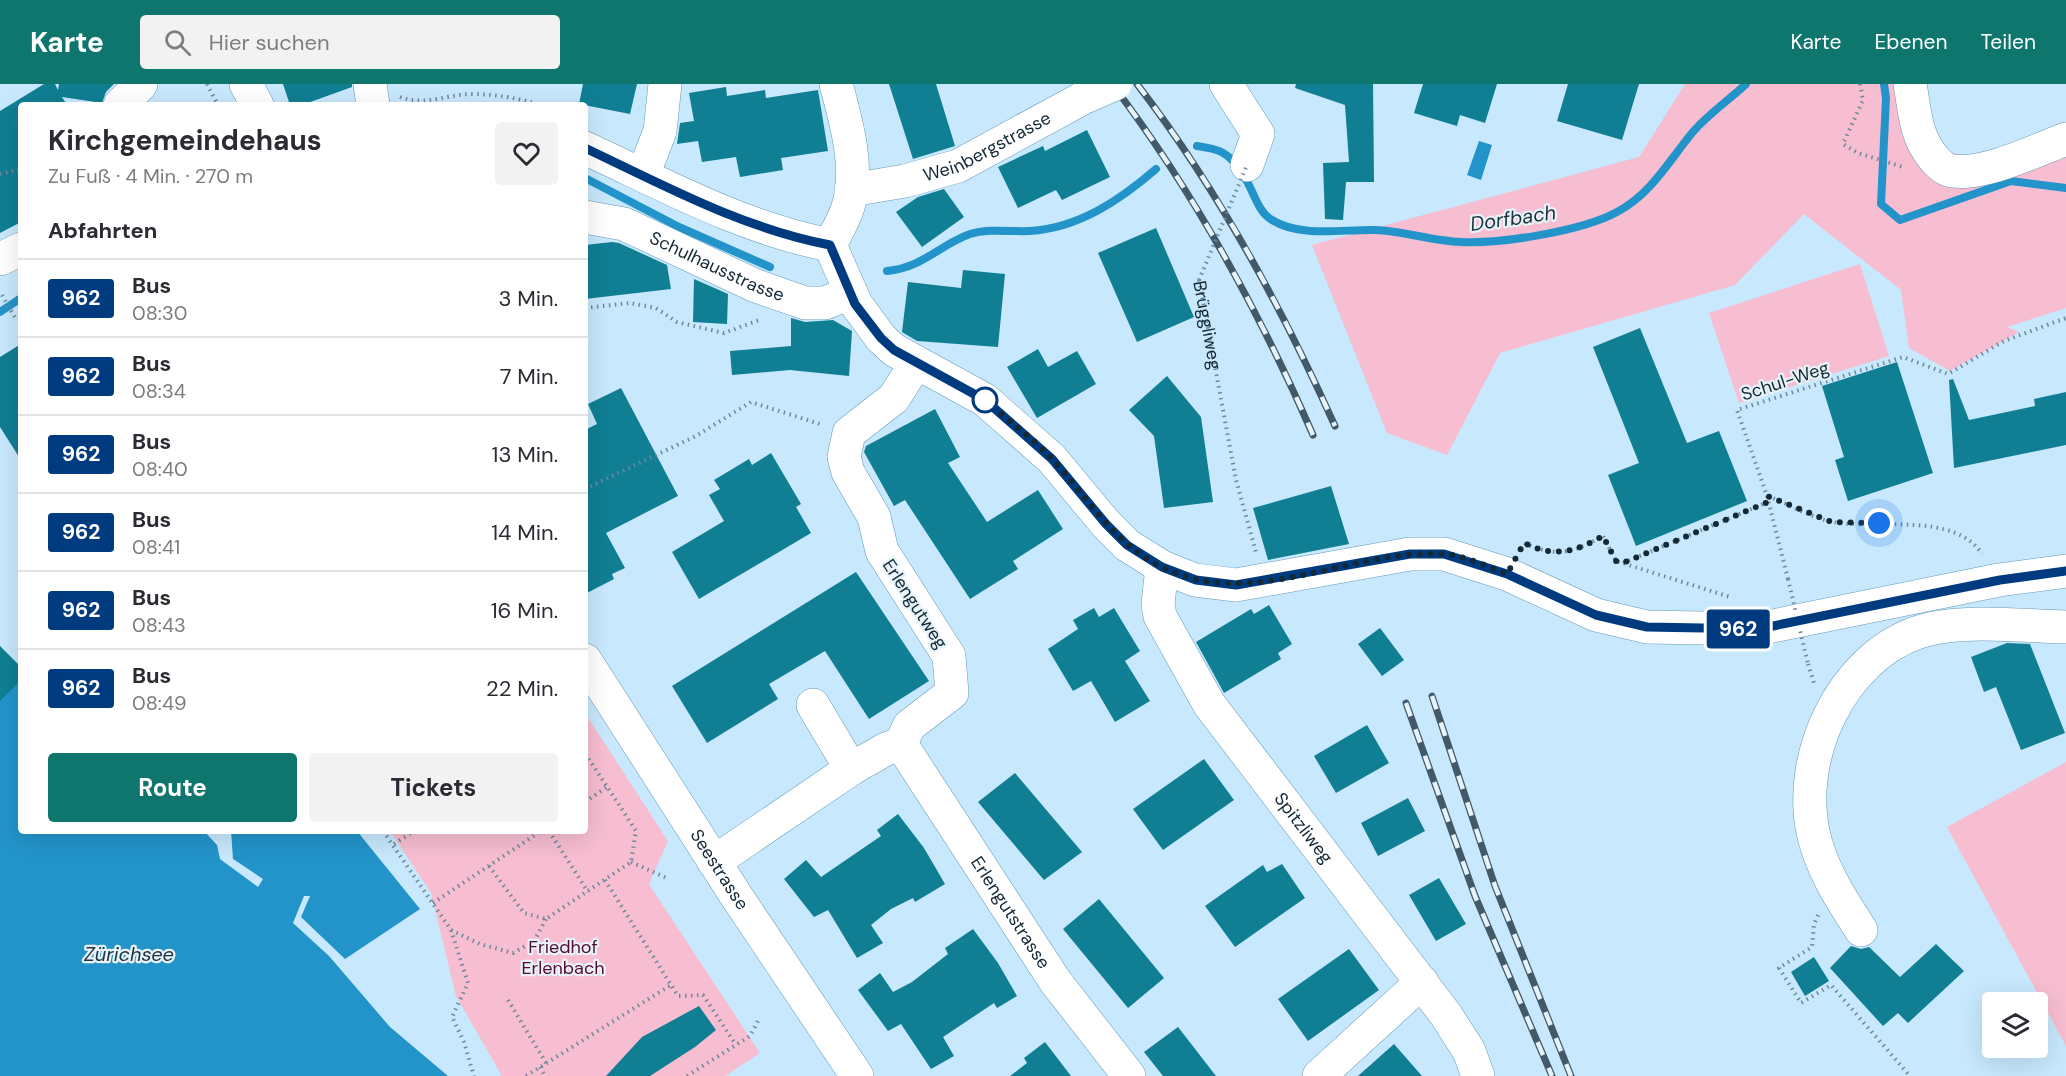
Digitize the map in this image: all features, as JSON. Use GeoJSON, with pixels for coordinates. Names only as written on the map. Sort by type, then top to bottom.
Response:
{"type":"FeatureCollection","features":[{"type":"Feature","properties":{"kind":"street"},"geometry":{"type":"LineString","coordinates":[[123,102],[141,84]]}},
{"type":"Feature","properties":{"kind":"street"},"geometry":{"type":"LineString","coordinates":[[246,84],[255,102]]}},
{"type":"Feature","properties":{"kind":"street"},"geometry":{"type":"LineString","coordinates":[[643,175],[660,131],[665,84]]}},
{"type":"Feature","properties":{"kind":"street"},"geometry":{"type":"LineString","coordinates":[[836,84],[849,141],[851,190],[848,207],[830,245],[850,293],[881,338],[916,363],[985,400],[1052,459],[1106,524],[1127,545],[1162,567],[1215,585],[1264,582],[1410,554],[1444,554],[1507,574],[1596,615],[1647,627],[1753,629],[2000,580],[2066,571]]}},
{"type":"Feature","properties":{"kind":"street","name":"Weinbergstrasse"},"geometry":{"type":"LineString","coordinates":[[851,190],[905,182],[958,166],[1115,84]]}},
{"type":"Feature","properties":{"kind":"street"},"geometry":{"type":"LineString","coordinates":[[1226,84],[1258,134],[1247,165]]}},
{"type":"Feature","properties":{"kind":"street"},"geometry":{"type":"LineString","coordinates":[[1910,84],[1920,135],[1938,163],[1950,171],[1972,170],[2000,163],[2066,139]]}},
{"type":"Feature","properties":{"kind":"street"},"geometry":{"type":"LineString","coordinates":[[588,149],[708,207],[744,221],[805,240],[830,245]]}},
{"type":"Feature","properties":{"kind":"street","name":"Schulhausstrasse"},"geometry":{"type":"LineString","coordinates":[[588,218],[624,224],[756,286],[805,303],[825,303],[850,293]]}},
{"type":"Feature","properties":{"kind":"street"},"geometry":{"type":"LineString","coordinates":[[0,259],[18,250]]}},
{"type":"Feature","properties":{"kind":"street"},"geometry":{"type":"LineString","coordinates":[[849,433],[894,398],[916,363]]}},
{"type":"Feature","properties":{"kind":"street","name":"Erlengutweg"},"geometry":{"type":"LineString","coordinates":[[849,433],[844,446],[846,465],[874,517],[882,551],[949,656],[952,693],[909,726],[901,744]]}},
{"type":"Feature","properties":{"kind":"street","name":"Spitzliweg"},"geometry":{"type":"LineString","coordinates":[[1162,567],[1158,604],[1160,616],[1209,704],[1422,982],[1469,1051],[1478,1076]]}},
{"type":"Feature","properties":{"kind":"street"},"geometry":{"type":"LineString","coordinates":[[1861,930],[1834,889],[1813,832],[1811,786],[1814,765],[1825,725],[1841,696],[1862,669],[1884,651],[1916,633],[1953,625],[2066,627]]}},
{"type":"Feature","properties":{"kind":"street","name":"Seestrasse"},"geometry":{"type":"LineString","coordinates":[[588,665],[714,862],[857,1076]]}},
{"type":"Feature","properties":{"kind":"street"},"geometry":{"type":"LineString","coordinates":[[813,705],[851,769]]}},
{"type":"Feature","properties":{"kind":"street"},"geometry":{"type":"LineString","coordinates":[[714,862],[851,769],[885,749],[901,744]]}},
{"type":"Feature","properties":{"kind":"street","name":"Erlengutstrasse"},"geometry":{"type":"LineString","coordinates":[[901,744],[1055,981],[1129,1076]]}},
{"type":"Feature","properties":{"kind":"street"},"geometry":{"type":"LineString","coordinates":[[1319,1076],[1422,982]]}},
{"type":"Feature","properties":{"kind":"path"},"geometry":{"type":"LineString","coordinates":[[207,84],[216,102]]}},
{"type":"Feature","properties":{"kind":"path"},"geometry":{"type":"LineString","coordinates":[[1860,84],[1863,100],[1843,144],[1858,153],[1906,168]]}},
{"type":"Feature","properties":{"kind":"path"},"geometry":{"type":"LineString","coordinates":[[380,95],[411,101],[468,94],[499,95],[528,102]]}},
{"type":"Feature","properties":{"kind":"path","name":"Brüggliweg"},"geometry":{"type":"LineString","coordinates":[[1247,165],[1199,280],[1236,480],[1264,582]]}},
{"type":"Feature","properties":{"kind":"path"},"geometry":{"type":"LineString","coordinates":[[0,174],[18,171]]}},
{"type":"Feature","properties":{"kind":"path"},"geometry":{"type":"LineString","coordinates":[[2,295],[17,321]]}},
{"type":"Feature","properties":{"kind":"path"},"geometry":{"type":"LineString","coordinates":[[588,308],[630,303],[656,308],[677,322],[724,333],[805,303]]}},
{"type":"Feature","properties":{"kind":"path","name":"Schul-Weg"},"geometry":{"type":"LineString","coordinates":[[1767,496],[1737,410],[1903,357],[1948,374],[2004,341],[2066,318]]}},
{"type":"Feature","properties":{"kind":"path"},"geometry":{"type":"LineString","coordinates":[[588,488],[696,436],[751,402],[849,433]]}},
{"type":"Feature","properties":{"kind":"path"},"geometry":{"type":"LineString","coordinates":[[1767,496],[1808,664]]}},
{"type":"Feature","properties":{"kind":"path"},"geometry":{"type":"LineString","coordinates":[[1767,496],[1832,522],[1926,525],[1974,541],[2000,580]]}},
{"type":"Feature","properties":{"kind":"path"},"geometry":{"type":"LineString","coordinates":[[1623,563],[1768,502]]}},
{"type":"Feature","properties":{"kind":"path"},"geometry":{"type":"LineString","coordinates":[[1507,574],[1524,543],[1541,551],[1575,551],[1603,536],[1616,561],[1749,603],[1753,629]]}},
{"type":"Feature","properties":{"kind":"path"},"geometry":{"type":"LineString","coordinates":[[451,930],[480,944],[513,953],[534,941],[546,919],[631,862],[636,831],[588,758]]}},
{"type":"Feature","properties":{"kind":"path"},"geometry":{"type":"LineString","coordinates":[[588,800],[607,787]]}},
{"type":"Feature","properties":{"kind":"path"},"geometry":{"type":"LineString","coordinates":[[386,834],[451,930],[468,983],[452,1017],[464,1042],[474,1076]]}},
{"type":"Feature","properties":{"kind":"path"},"geometry":{"type":"LineString","coordinates":[[394,844],[409,834]]}},
{"type":"Feature","properties":{"kind":"path"},"geometry":{"type":"LineString","coordinates":[[433,903],[537,834]]}},
{"type":"Feature","properties":{"kind":"path"},"geometry":{"type":"LineString","coordinates":[[551,834],[588,892]]}},
{"type":"Feature","properties":{"kind":"path"},"geometry":{"type":"LineString","coordinates":[[631,862],[669,879]]}},
{"type":"Feature","properties":{"kind":"path"},"geometry":{"type":"LineString","coordinates":[[489,866],[524,913],[546,919]]}},
{"type":"Feature","properties":{"kind":"path"},"geometry":{"type":"LineString","coordinates":[[605,880],[678,996],[703,995],[736,1046]]}},
{"type":"Feature","properties":{"kind":"path"},"geometry":{"type":"LineString","coordinates":[[1834,889],[1814,924],[1812,947],[1779,968],[1801,1003],[1831,985],[1910,1076]]}},
{"type":"Feature","properties":{"kind":"path"},"geometry":{"type":"LineString","coordinates":[[526,1076],[671,985]]}},
{"type":"Feature","properties":{"kind":"path"},"geometry":{"type":"LineString","coordinates":[[508,1000],[546,1063]]}},
{"type":"Feature","properties":{"kind":"path"},"geometry":{"type":"LineString","coordinates":[[687,1076],[750,1036],[759,1020]]}},
{"type":"Feature","properties":{"kind":"path"},"geometry":{"type":"LineString","coordinates":[[540,1067],[545,1076]]}},
{"type":"Feature","properties":{"kind":"green space"},"geometry":{"type":"Polygon","coordinates":[[[1685,84],[1897,84],[1918,139],[1998,170],[2066,147],[2066,308],[2007,327],[2019,332],[1950,371],[1909,348],[1901,290],[1804,214],[1735,285],[1500,353],[1447,455],[1387,433],[1312,245],[1639,157],[1685,84]]]}},
{"type":"Feature","properties":{"kind":"green space"},"geometry":{"type":"Polygon","coordinates":[[[1860,264],[1889,356],[1739,403],[1709,313],[1860,264]]]}},
{"type":"Feature","properties":{"kind":"green space","name":"Friedhof Erlenbach"},"geometry":{"type":"Polygon","coordinates":[[[588,718],[668,841],[649,884],[760,1053],[725,1076],[502,1076],[456,996],[431,893],[392,834],[588,834],[588,718]]]}},
{"type":"Feature","properties":{"kind":"green space"},"geometry":{"type":"Polygon","coordinates":[[[2066,762],[2066,1046],[2048,1013],[2048,992],[2037,992],[1947,827],[2066,762]]]}},
{"type":"Feature","properties":{"kind":"water"},"geometry":{"type":"Polygon","coordinates":[[[1479,141],[1492,145],[1481,180],[1467,175],[1479,141]]]}},
{"type":"Feature","properties":{"kind":"water","name":"Zürichsee"},"geometry":{"type":"Polygon","coordinates":[[[0,662],[18,679],[18,834],[207,834],[217,845],[220,859],[258,887],[263,879],[233,859],[231,834],[359,834],[420,909],[345,959],[301,917],[310,896],[304,896],[293,923],[329,956],[390,1027],[448,1076],[0,1076],[0,662]]]}},
{"type":"Feature","properties":{"kind":"building"},"geometry":{"type":"Polygon","coordinates":[[[44,84],[55,84],[58,90],[59,84],[114,84],[106,92],[102,102],[62,97],[65,102],[18,102],[18,224],[0,233],[0,111],[44,84]]]}},
{"type":"Feature","properties":{"kind":"building"},"geometry":{"type":"Polygon","coordinates":[[[283,84],[352,84],[352,87],[310,102],[289,102],[283,84]]]}},
{"type":"Feature","properties":{"kind":"building"},"geometry":{"type":"Polygon","coordinates":[[[583,84],[637,84],[630,114],[588,106],[588,102],[579,102],[583,84]]]}},
{"type":"Feature","properties":{"kind":"building"},"geometry":{"type":"Polygon","coordinates":[[[889,84],[936,84],[955,146],[913,159],[889,84]]]}},
{"type":"Feature","properties":{"kind":"building"},"geometry":{"type":"Polygon","coordinates":[[[1296,84],[1373,84],[1374,182],[1346,182],[1343,220],[1325,219],[1323,163],[1349,162],[1345,105],[1295,88],[1296,84]]]}},
{"type":"Feature","properties":{"kind":"building"},"geometry":{"type":"Polygon","coordinates":[[[1423,84],[1497,84],[1485,123],[1460,115],[1457,126],[1414,113],[1423,84]]]}},
{"type":"Feature","properties":{"kind":"building"},"geometry":{"type":"Polygon","coordinates":[[[1568,84],[1639,84],[1622,140],[1557,121],[1568,84]]]}},
{"type":"Feature","properties":{"kind":"building"},"geometry":{"type":"Polygon","coordinates":[[[726,87],[727,96],[765,90],[766,98],[818,90],[828,151],[781,158],[783,170],[740,177],[736,157],[702,162],[698,141],[677,144],[680,123],[694,121],[689,93],[726,87]]]}},
{"type":"Feature","properties":{"kind":"building"},"geometry":{"type":"Polygon","coordinates":[[[1087,130],[1110,177],[1062,200],[1056,190],[1018,208],[998,167],[1043,146],[1045,151],[1087,130]]]}},
{"type":"Feature","properties":{"kind":"building"},"geometry":{"type":"Polygon","coordinates":[[[944,189],[964,217],[922,247],[896,212],[918,197],[944,189]]]}},
{"type":"Feature","properties":{"kind":"building"},"geometry":{"type":"Polygon","coordinates":[[[1156,228],[1194,317],[1137,342],[1098,253],[1156,228]]]}},
{"type":"Feature","properties":{"kind":"building"},"geometry":{"type":"Polygon","coordinates":[[[619,243],[667,265],[671,289],[588,299],[588,245],[619,243]]]}},
{"type":"Feature","properties":{"kind":"building"},"geometry":{"type":"Polygon","coordinates":[[[963,270],[1005,274],[998,347],[917,341],[902,332],[908,282],[961,288],[963,270]]]}},
{"type":"Feature","properties":{"kind":"building"},"geometry":{"type":"Polygon","coordinates":[[[694,279],[728,294],[727,324],[693,322],[694,279]]]}},
{"type":"Feature","properties":{"kind":"building"},"geometry":{"type":"Polygon","coordinates":[[[791,318],[805,322],[833,320],[852,331],[849,376],[790,370],[732,375],[730,351],[791,346],[791,318]]]}},
{"type":"Feature","properties":{"kind":"building"},"geometry":{"type":"Polygon","coordinates":[[[1640,328],[1687,443],[1719,431],[1747,501],[1636,546],[1608,475],[1639,463],[1593,347],[1640,328]]]}},
{"type":"Feature","properties":{"kind":"building"},"geometry":{"type":"Polygon","coordinates":[[[18,346],[18,455],[0,427],[0,357],[18,346]]]}},
{"type":"Feature","properties":{"kind":"building"},"geometry":{"type":"Polygon","coordinates":[[[1038,349],[1048,367],[1077,351],[1096,384],[1037,418],[1007,367],[1038,349]]]}},
{"type":"Feature","properties":{"kind":"building"},"geometry":{"type":"Polygon","coordinates":[[[1897,362],[1933,473],[1848,501],[1835,460],[1844,457],[1822,386],[1897,362]]]}},
{"type":"Feature","properties":{"kind":"building"},"geometry":{"type":"Polygon","coordinates":[[[1167,376],[1201,417],[1213,502],[1164,508],[1154,436],[1129,410],[1167,376]]]}},
{"type":"Feature","properties":{"kind":"building"},"geometry":{"type":"Polygon","coordinates":[[[1953,379],[1969,420],[2035,406],[2034,399],[2066,392],[2066,445],[1954,468],[1949,380],[1953,379]]]}},
{"type":"Feature","properties":{"kind":"building"},"geometry":{"type":"Polygon","coordinates":[[[621,388],[678,496],[606,533],[625,568],[612,574],[614,579],[588,592],[588,428],[597,424],[588,404],[621,388]]]}},
{"type":"Feature","properties":{"kind":"building"},"geometry":{"type":"Polygon","coordinates":[[[935,409],[960,457],[948,463],[987,522],[1038,490],[1063,529],[1013,561],[1018,569],[970,599],[905,500],[894,506],[864,452],[866,446],[935,409]]]}},
{"type":"Feature","properties":{"kind":"building"},"geometry":{"type":"Polygon","coordinates":[[[771,453],[801,504],[796,507],[811,533],[699,599],[672,552],[724,521],[709,495],[720,489],[714,480],[749,459],[752,465],[771,453]]]}},
{"type":"Feature","properties":{"kind":"building"},"geometry":{"type":"Polygon","coordinates":[[[1331,486],[1349,544],[1268,560],[1253,508],[1331,486]]]}},
{"type":"Feature","properties":{"kind":"building"},"geometry":{"type":"Polygon","coordinates":[[[856,572],[929,681],[869,719],[825,651],[769,684],[778,699],[707,743],[672,686],[856,572]]]}},
{"type":"Feature","properties":{"kind":"building"},"geometry":{"type":"Polygon","coordinates":[[[1269,605],[1292,644],[1278,653],[1281,659],[1224,693],[1196,642],[1251,609],[1254,614],[1269,605]]]}},
{"type":"Feature","properties":{"kind":"building"},"geometry":{"type":"Polygon","coordinates":[[[1094,608],[1099,617],[1114,608],[1140,651],[1125,661],[1150,701],[1115,722],[1091,681],[1073,691],[1048,649],[1078,629],[1073,620],[1094,608]]]}},
{"type":"Feature","properties":{"kind":"building"},"geometry":{"type":"Polygon","coordinates":[[[1380,628],[1404,660],[1382,676],[1358,644],[1380,628]]]}},
{"type":"Feature","properties":{"kind":"building"},"geometry":{"type":"Polygon","coordinates":[[[2007,643],[2030,644],[2065,733],[2021,750],[1996,687],[1984,692],[1971,657],[2007,643]]]}},
{"type":"Feature","properties":{"kind":"building"},"geometry":{"type":"Polygon","coordinates":[[[0,646],[18,664],[18,683],[0,701],[0,646]]]}},
{"type":"Feature","properties":{"kind":"building"},"geometry":{"type":"Polygon","coordinates":[[[1367,725],[1389,763],[1336,793],[1314,756],[1367,725]]]}},
{"type":"Feature","properties":{"kind":"building"},"geometry":{"type":"Polygon","coordinates":[[[1204,759],[1234,800],[1163,850],[1133,809],[1204,759]]]}},
{"type":"Feature","properties":{"kind":"building"},"geometry":{"type":"Polygon","coordinates":[[[1015,773],[1082,852],[1044,880],[978,802],[1015,773]]]}},
{"type":"Feature","properties":{"kind":"building"},"geometry":{"type":"Polygon","coordinates":[[[1408,798],[1425,831],[1378,856],[1361,823],[1408,798]]]}},
{"type":"Feature","properties":{"kind":"building"},"geometry":{"type":"Polygon","coordinates":[[[898,814],[924,848],[945,884],[915,902],[913,898],[891,909],[871,925],[883,943],[857,958],[828,910],[814,917],[784,879],[806,860],[821,877],[881,836],[877,830],[898,814]]]}},
{"type":"Feature","properties":{"kind":"building"},"geometry":{"type":"Polygon","coordinates":[[[1282,864],[1305,898],[1235,947],[1205,906],[1263,865],[1267,872],[1282,864]]]}},
{"type":"Feature","properties":{"kind":"building"},"geometry":{"type":"Polygon","coordinates":[[[1439,878],[1466,924],[1436,941],[1409,895],[1439,878]]]}},
{"type":"Feature","properties":{"kind":"building"},"geometry":{"type":"Polygon","coordinates":[[[1099,899],[1164,978],[1128,1008],[1063,929],[1099,899]]]}},
{"type":"Feature","properties":{"kind":"building"},"geometry":{"type":"Polygon","coordinates":[[[973,929],[998,963],[1017,996],[997,1008],[994,1003],[943,1037],[954,1056],[931,1069],[901,1024],[888,1031],[858,990],[880,973],[893,992],[912,982],[948,954],[945,948],[973,929]]]}},
{"type":"Feature","properties":{"kind":"building"},"geometry":{"type":"Polygon","coordinates":[[[1936,944],[1964,971],[1908,1023],[1898,1013],[1883,1026],[1830,968],[1851,946],[1861,949],[1869,947],[1900,977],[1936,944]]]}},
{"type":"Feature","properties":{"kind":"building"},"geometry":{"type":"Polygon","coordinates":[[[1349,949],[1379,990],[1308,1041],[1278,999],[1349,949]]]}},
{"type":"Feature","properties":{"kind":"building"},"geometry":{"type":"Polygon","coordinates":[[[1814,957],[1829,981],[1805,996],[1791,972],[1814,957]]]}},
{"type":"Feature","properties":{"kind":"building"},"geometry":{"type":"Polygon","coordinates":[[[699,1006],[716,1030],[695,1047],[650,1076],[606,1076],[642,1037],[699,1006]]]}},
{"type":"Feature","properties":{"kind":"building"},"geometry":{"type":"Polygon","coordinates":[[[1178,1027],[1216,1076],[1163,1076],[1144,1052],[1178,1027]]]}},
{"type":"Feature","properties":{"kind":"building"},"geometry":{"type":"Polygon","coordinates":[[[1045,1042],[1071,1076],[1010,1076],[1027,1063],[1024,1058],[1045,1042]]]}},
{"type":"Feature","properties":{"kind":"building"},"geometry":{"type":"Polygon","coordinates":[[[1394,1044],[1422,1076],[1358,1076],[1394,1044]]]}},
{"type":"Feature","properties":{"kind":"waterway","name":"Dorfbach"},"geometry":{"type":"LineString","coordinates":[[1243,175],[1259,206],[1267,216],[1283,226],[1296,229],[1386,231],[1461,242],[1497,241],[1541,235],[1602,219],[1629,205],[1659,176],[1698,126],[1746,84]]}},
{"type":"Feature","properties":{"kind":"waterway","name":"Dorfbach"},"geometry":{"type":"LineString","coordinates":[[1884,84],[1886,98],[1881,204],[1900,220],[2011,181],[2066,188]]}},
{"type":"Feature","properties":{"kind":"waterway","name":"Dorfbach"},"geometry":{"type":"LineString","coordinates":[[1197,146],[1219,151],[1228,156],[1236,165]]}},
{"type":"Feature","properties":{"kind":"waterway","name":"Dorfbach"},"geometry":{"type":"LineString","coordinates":[[887,271],[911,265],[970,234],[985,231],[1048,229],[1082,218],[1113,201],[1156,169]]}},
{"type":"Feature","properties":{"kind":"waterway","name":"Dorfbach"},"geometry":{"type":"LineString","coordinates":[[588,180],[679,227],[770,267]]}},
{"type":"Feature","properties":{"kind":"waterway","name":"Dorfbach"},"geometry":{"type":"LineString","coordinates":[[0,312],[18,300]]}},
{"type":"Feature","properties":{"kind":"railway"},"geometry":{"type":"LineString","coordinates":[[1112,84],[1170,167],[1223,254],[1270,343],[1313,435]]}},
{"type":"Feature","properties":{"kind":"railway"},"geometry":{"type":"LineString","coordinates":[[1137,84],[1195,165],[1246,249],[1293,337],[1335,426]]}},
{"type":"Feature","properties":{"kind":"railway"},"geometry":{"type":"LineString","coordinates":[[1432,696],[1495,886],[1571,1076]]}},
{"type":"Feature","properties":{"kind":"railway"},"geometry":{"type":"LineString","coordinates":[[1406,703],[1475,896],[1552,1076]]}},
{"type":"Feature","properties":{"kind":"bus line","name":"962"},"geometry":{"type":"LineString","coordinates":[[588,149],[708,207],[805,240],[830,245],[855,304],[881,338],[894,350],[985,400],[1052,459],[1106,524],[1127,545],[1162,567],[1196,580],[1215,585],[1236,585],[1264,582],[1410,554],[1444,554],[1507,574],[1596,615],[1647,627],[1758,629],[2000,580],[2066,571]]}},
{"type":"Feature","properties":{"kind":"route"},"geometry":{"type":"LineString","coordinates":[[985,400],[1052,459],[1106,524],[1127,545],[1162,567],[1215,585],[1264,582],[1410,554],[1444,554],[1507,574],[1524,543],[1541,551],[1575,551],[1603,536],[1616,561],[1623,563],[1768,502],[1767,496],[1832,522],[1879,523]]}}]}
